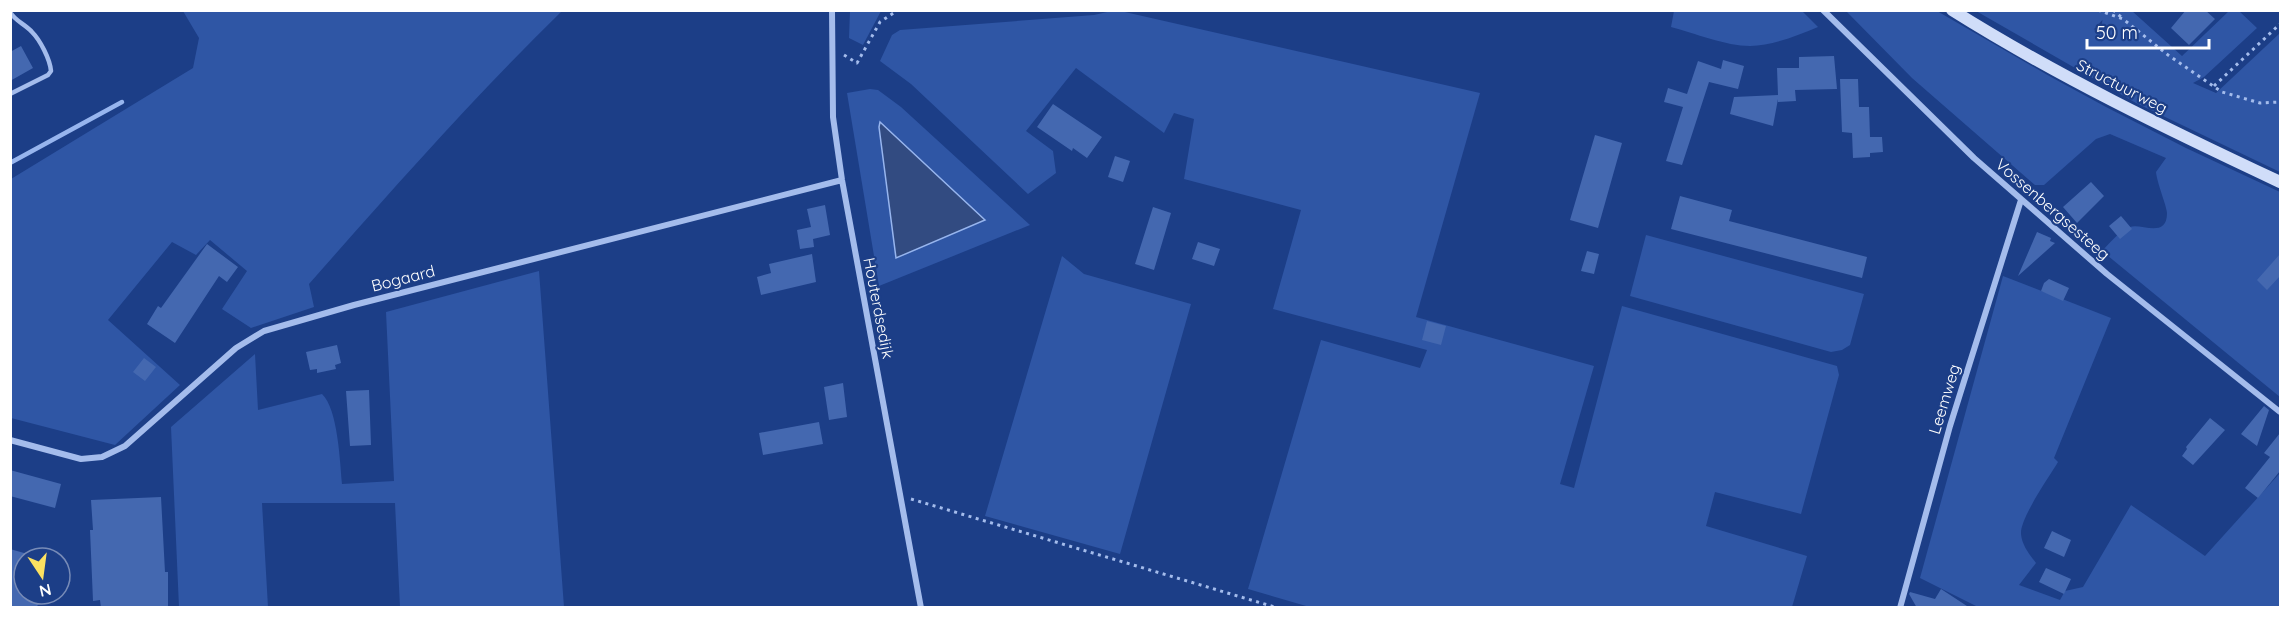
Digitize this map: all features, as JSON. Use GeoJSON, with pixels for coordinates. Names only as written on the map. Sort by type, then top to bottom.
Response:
{"type":"FeatureCollection","features":[{"type":"Feature","properties":{"kind":"main road","name":"Structuurweg"},"geometry":{"type":"LineString","coordinates":[[1952,10],[2018,51],[2280,182]]}},
{"type":"Feature","properties":{"kind":"street","name":"Houterdsedijk"},"geometry":{"type":"LineString","coordinates":[[832,10],[833,117],[842,180],[921,608]]}},
{"type":"Feature","properties":{"kind":"street","name":"Vossenbergsesteeg"},"geometry":{"type":"LineString","coordinates":[[1823,10],[1974,158],[2021,200],[2107,274],[2280,412]]}},
{"type":"Feature","properties":{"kind":"street","name":"Bogaard"},"geometry":{"type":"LineString","coordinates":[[10,440],[81,459],[102,457],[125,446],[236,348],[264,331],[354,305],[842,180]]}},
{"type":"Feature","properties":{"kind":"street","name":"Leemweg"},"geometry":{"type":"LineString","coordinates":[[1900,608],[1950,426],[2021,200]]}},
{"type":"Feature","properties":{"kind":"lane"},"geometry":{"type":"LineString","coordinates":[[10,12],[13,17],[33,32],[50,64],[51,71],[48,75],[10,94]]}},
{"type":"Feature","properties":{"kind":"path"},"geometry":{"type":"LineString","coordinates":[[832,48],[857,63],[880,22],[898,10]]}},
{"type":"Feature","properties":{"kind":"path"},"geometry":{"type":"LineString","coordinates":[[2098,10],[2123,19]]}},
{"type":"Feature","properties":{"kind":"path"},"geometry":{"type":"LineString","coordinates":[[2113,10],[2168,55],[2222,92],[2260,103],[2280,102]]}},
{"type":"Feature","properties":{"kind":"path"},"geometry":{"type":"LineString","coordinates":[[2214,86],[2280,24]]}},
{"type":"Feature","properties":{"kind":"path"},"geometry":{"type":"LineString","coordinates":[[900,496],[1278,608]]}},
{"type":"Feature","properties":{"kind":"shaded area"},"geometry":{"type":"Polygon","coordinates":[[[1116,10],[1480,93],[1416,317],[1594,366],[1560,484],[1574,488],[1622,306],[1837,366],[1839,375],[1801,514],[1715,492],[1706,526],[1807,556],[1792,607],[1313,608],[1248,589],[1321,340],[1420,368],[1427,350],[1273,309],[1301,210],[1184,179],[1194,119],[1174,113],[1164,133],[1076,68],[1026,131],[1053,151],[1056,173],[1028,194],[911,84],[880,61],[892,35],[900,30],[1094,15],[1116,10]]]}},
{"type":"Feature","properties":{"kind":"shaded area"},"geometry":{"type":"Polygon","coordinates":[[[1801,10],[1818,27],[1785,40],[1767,44],[1750,46],[1731,44],[1671,27],[1674,11],[1801,10]]]}},
{"type":"Feature","properties":{"kind":"shaded area"},"geometry":{"type":"Polygon","coordinates":[[[183,11],[562,11],[464,111],[309,284],[314,307],[251,328],[222,309],[247,271],[210,240],[196,255],[172,242],[108,320],[180,385],[115,445],[11,418],[11,179],[193,68],[199,38],[183,11]]]}},
{"type":"Feature","properties":{"kind":"shaded area"},"geometry":{"type":"Polygon","coordinates":[[[850,11],[881,11],[863,45],[849,38],[850,11]]]}},
{"type":"Feature","properties":{"kind":"shaded area"},"geometry":{"type":"Polygon","coordinates":[[[1846,11],[1937,11],[2106,107],[2280,192],[2280,397],[2102,251],[2115,237],[2130,227],[2158,228],[2163,226],[2167,213],[2156,172],[2166,158],[2110,134],[2096,139],[2044,185],[2035,185],[1912,78],[1846,11]]]}},
{"type":"Feature","properties":{"kind":"shaded area"},"geometry":{"type":"Polygon","coordinates":[[[1976,11],[2132,11],[2182,56],[2229,11],[2239,11],[2257,28],[2204,77],[2193,83],[2216,93],[2280,33],[2280,172],[2136,103],[1976,11]]]}},
{"type":"Feature","properties":{"kind":"shaded area"},"geometry":{"type":"Polygon","coordinates":[[[878,90],[901,107],[1030,225],[879,286],[847,93],[878,90]]]}},
{"type":"Feature","properties":{"kind":"shaded area"},"geometry":{"type":"Polygon","coordinates":[[[880,122],[985,220],[896,258],[880,122]]]}},
{"type":"Feature","properties":{"kind":"shaded area"},"geometry":{"type":"Polygon","coordinates":[[[1646,235],[1864,294],[1850,345],[1842,350],[1831,352],[1630,296],[1646,235]]]}},
{"type":"Feature","properties":{"kind":"shaded area"},"geometry":{"type":"Polygon","coordinates":[[[1062,256],[1084,274],[1191,304],[1120,554],[985,516],[1062,256]]]}},
{"type":"Feature","properties":{"kind":"shaded area"},"geometry":{"type":"Polygon","coordinates":[[[539,271],[564,607],[400,607],[395,503],[262,503],[268,607],[179,607],[171,427],[255,354],[258,410],[322,394],[332,411],[335,423],[342,484],[394,481],[386,312],[539,271]]]}},
{"type":"Feature","properties":{"kind":"shaded area"},"geometry":{"type":"Polygon","coordinates":[[[2003,276],[2111,318],[2054,458],[2058,462],[2025,518],[2021,534],[2028,553],[2036,563],[2019,585],[2060,600],[2065,591],[2083,587],[2131,505],[2205,556],[2280,473],[2280,607],[1978,607],[1920,578],[2003,276]]]}},
{"type":"Feature","properties":{"kind":"building"},"geometry":{"type":"Polygon","coordinates":[[[2186,10],[2205,10],[2215,19],[2189,45],[2171,28],[2186,10]]]}},
{"type":"Feature","properties":{"kind":"building"},"geometry":{"type":"Polygon","coordinates":[[[21,46],[33,68],[10,81],[10,52],[21,46]]]}},
{"type":"Feature","properties":{"kind":"building"},"geometry":{"type":"Polygon","coordinates":[[[1834,56],[1837,89],[1795,90],[1796,101],[1778,102],[1778,99],[1773,126],[1730,114],[1734,97],[1778,95],[1777,68],[1799,68],[1799,57],[1834,56]]]}},
{"type":"Feature","properties":{"kind":"building"},"geometry":{"type":"Polygon","coordinates":[[[1723,60],[1744,66],[1738,89],[1709,82],[1682,165],[1666,161],[1683,107],[1664,102],[1668,88],[1687,94],[1698,61],[1721,69],[1723,60]]]}},
{"type":"Feature","properties":{"kind":"building"},"geometry":{"type":"Polygon","coordinates":[[[1840,79],[1858,79],[1859,107],[1869,107],[1870,137],[1882,137],[1883,152],[1870,153],[1870,157],[1853,158],[1852,133],[1842,132],[1840,79]]]}},
{"type":"Feature","properties":{"kind":"building"},"geometry":{"type":"Polygon","coordinates":[[[1053,104],[1102,137],[1087,158],[1073,148],[1072,151],[1037,127],[1053,104]]]}},
{"type":"Feature","properties":{"kind":"building"},"geometry":{"type":"Polygon","coordinates":[[[1595,135],[1622,143],[1598,228],[1570,220],[1595,135]]]}},
{"type":"Feature","properties":{"kind":"building"},"geometry":{"type":"Polygon","coordinates":[[[1115,156],[1130,161],[1123,182],[1108,177],[1115,156]]]}},
{"type":"Feature","properties":{"kind":"building"},"geometry":{"type":"Polygon","coordinates":[[[2091,182],[2104,196],[2077,223],[2063,207],[2091,182]]]}},
{"type":"Feature","properties":{"kind":"building"},"geometry":{"type":"Polygon","coordinates":[[[1680,196],[1732,210],[1729,221],[1867,257],[1862,278],[1671,229],[1680,196]]]}},
{"type":"Feature","properties":{"kind":"building"},"geometry":{"type":"Polygon","coordinates":[[[825,205],[830,235],[813,239],[814,247],[800,249],[797,230],[811,227],[807,209],[825,205]]]}},
{"type":"Feature","properties":{"kind":"building"},"geometry":{"type":"Polygon","coordinates":[[[1153,207],[1171,213],[1154,270],[1135,264],[1153,207]]]}},
{"type":"Feature","properties":{"kind":"building"},"geometry":{"type":"Polygon","coordinates":[[[2121,216],[2132,229],[2120,239],[2109,226],[2121,216]]]}},
{"type":"Feature","properties":{"kind":"building"},"geometry":{"type":"Polygon","coordinates":[[[2037,232],[2051,238],[2050,241],[2055,243],[2018,276],[2037,232]]]}},
{"type":"Feature","properties":{"kind":"building"},"geometry":{"type":"Polygon","coordinates":[[[1198,242],[1220,249],[1214,266],[1192,259],[1198,242]]]}},
{"type":"Feature","properties":{"kind":"building"},"geometry":{"type":"Polygon","coordinates":[[[207,244],[238,267],[227,282],[219,276],[175,343],[147,324],[158,306],[161,308],[207,244]]]}},
{"type":"Feature","properties":{"kind":"building"},"geometry":{"type":"Polygon","coordinates":[[[1587,251],[1599,254],[1594,274],[1581,271],[1587,251]]]}},
{"type":"Feature","properties":{"kind":"building"},"geometry":{"type":"Polygon","coordinates":[[[812,254],[816,282],[761,295],[757,277],[771,273],[769,264],[812,254]]]}},
{"type":"Feature","properties":{"kind":"building"},"geometry":{"type":"Polygon","coordinates":[[[2280,254],[2280,276],[2267,290],[2257,280],[2280,254]]]}},
{"type":"Feature","properties":{"kind":"building"},"geometry":{"type":"Polygon","coordinates":[[[2049,279],[2069,288],[2063,301],[2041,291],[2044,283],[2049,279]]]}},
{"type":"Feature","properties":{"kind":"building"},"geometry":{"type":"Polygon","coordinates":[[[1427,321],[1446,326],[1441,345],[1422,340],[1427,321]]]}},
{"type":"Feature","properties":{"kind":"building"},"geometry":{"type":"Polygon","coordinates":[[[337,345],[341,363],[335,365],[336,369],[317,373],[317,369],[310,370],[306,352],[337,345]]]}},
{"type":"Feature","properties":{"kind":"building"},"geometry":{"type":"Polygon","coordinates":[[[144,358],[156,367],[145,381],[133,372],[144,358]]]}},
{"type":"Feature","properties":{"kind":"building"},"geometry":{"type":"Polygon","coordinates":[[[843,383],[847,417],[829,420],[824,387],[843,383]]]}},
{"type":"Feature","properties":{"kind":"building"},"geometry":{"type":"Polygon","coordinates":[[[369,390],[371,445],[350,446],[346,391],[369,390]]]}},
{"type":"Feature","properties":{"kind":"building"},"geometry":{"type":"Polygon","coordinates":[[[2264,406],[2269,410],[2257,446],[2241,434],[2264,406]]]}},
{"type":"Feature","properties":{"kind":"building"},"geometry":{"type":"Polygon","coordinates":[[[2210,418],[2225,430],[2193,465],[2182,456],[2186,447],[2210,418]]]}},
{"type":"Feature","properties":{"kind":"building"},"geometry":{"type":"Polygon","coordinates":[[[819,422],[823,444],[763,455],[759,433],[819,422]]]}},
{"type":"Feature","properties":{"kind":"building"},"geometry":{"type":"Polygon","coordinates":[[[2280,433],[2280,471],[2258,498],[2245,488],[2270,457],[2264,453],[2280,433]]]}},
{"type":"Feature","properties":{"kind":"building"},"geometry":{"type":"Polygon","coordinates":[[[10,470],[61,484],[55,508],[10,496],[10,470]]]}},
{"type":"Feature","properties":{"kind":"building"},"geometry":{"type":"Polygon","coordinates":[[[161,497],[165,572],[168,572],[168,608],[101,608],[100,600],[93,601],[91,500],[161,497]]]}},
{"type":"Feature","properties":{"kind":"building"},"geometry":{"type":"Polygon","coordinates":[[[2052,531],[2071,540],[2064,557],[2044,548],[2052,531]]]}},
{"type":"Feature","properties":{"kind":"building"},"geometry":{"type":"Polygon","coordinates":[[[10,549],[12,550],[12,606],[37,606],[37,608],[10,608],[10,549]]]}},
{"type":"Feature","properties":{"kind":"building"},"geometry":{"type":"Polygon","coordinates":[[[2046,568],[2071,579],[2064,594],[2039,582],[2046,568]]]}},
{"type":"Feature","properties":{"kind":"building"},"geometry":{"type":"Polygon","coordinates":[[[1941,589],[1970,608],[1917,608],[1909,594],[1910,592],[1935,599],[1941,589]]]}},
{"type":"Feature","properties":{"kind":"waterway"},"geometry":{"type":"LineString","coordinates":[[10,163],[122,102]]}}]}
